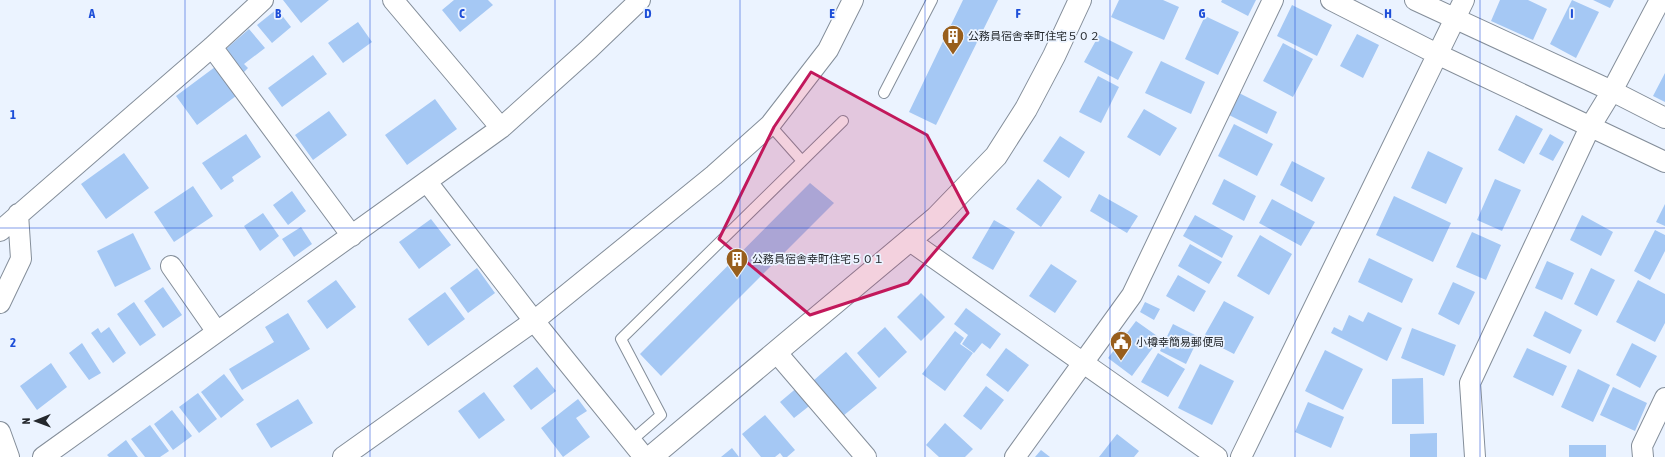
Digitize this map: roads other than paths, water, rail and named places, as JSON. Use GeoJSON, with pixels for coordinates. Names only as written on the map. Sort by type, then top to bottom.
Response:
{"type":"FeatureCollection","features":[{"type":"Feature","properties":{"kind":"street"},"geometry":{"type":"LineString","coordinates":[[0,231],[212,47],[262,0]]}},
{"type":"Feature","properties":{"kind":"street"},"geometry":{"type":"LineString","coordinates":[[393,0],[501,128]]}},
{"type":"Feature","properties":{"kind":"street"},"geometry":{"type":"LineString","coordinates":[[44,457],[501,128],[595,44],[640,0]]}},
{"type":"Feature","properties":{"kind":"street"},"geometry":{"type":"LineString","coordinates":[[343,457],[534,321],[714,175],[770,125],[828,50],[853,0]]}},
{"type":"Feature","properties":{"kind":"street"},"geometry":{"type":"LineString","coordinates":[[651,457],[910,241],[936,218],[996,156],[1037,89],[1080,0]]}},
{"type":"Feature","properties":{"kind":"street"},"geometry":{"type":"LineString","coordinates":[[1015,457],[1132,295],[1273,0]]}},
{"type":"Feature","properties":{"kind":"street"},"geometry":{"type":"LineString","coordinates":[[1331,0],[1436,54],[1665,162]]}},
{"type":"Feature","properties":{"kind":"street"},"geometry":{"type":"LineString","coordinates":[[1415,0],[1612,91],[1665,118]]}},
{"type":"Feature","properties":{"kind":"street"},"geometry":{"type":"LineString","coordinates":[[1241,457],[1436,54],[1464,0]]}},
{"type":"Feature","properties":{"kind":"street"},"geometry":{"type":"LineString","coordinates":[[1474,457],[1470,383],[1590,127],[1612,91],[1660,0]]}},
{"type":"Feature","properties":{"kind":"street"},"geometry":{"type":"LineString","coordinates":[[212,47],[352,236]]}},
{"type":"Feature","properties":{"kind":"street"},"geometry":{"type":"LineString","coordinates":[[427,182],[534,321],[644,457]]}},
{"type":"Feature","properties":{"kind":"street"},"geometry":{"type":"LineString","coordinates":[[0,303],[21,259],[18,214]]}},
{"type":"Feature","properties":{"kind":"street"},"geometry":{"type":"LineString","coordinates":[[910,241],[1217,457]]}},
{"type":"Feature","properties":{"kind":"street"},"geometry":{"type":"LineString","coordinates":[[171,266],[217,332]]}},
{"type":"Feature","properties":{"kind":"street"},"geometry":{"type":"LineString","coordinates":[[776,352],[866,457]]}},
{"type":"Feature","properties":{"kind":"street"},"geometry":{"type":"LineString","coordinates":[[1643,457],[1642,446],[1665,398]]}},
{"type":"Feature","properties":{"kind":"street"},"geometry":{"type":"LineString","coordinates":[[0,432],[9,457]]}},
{"type":"Feature","properties":{"kind":"lane"},"geometry":{"type":"LineString","coordinates":[[884,93],[932,0]]}},
{"type":"Feature","properties":{"kind":"lane"},"geometry":{"type":"LineString","coordinates":[[631,441],[661,415],[621,339],[843,121]]}},
{"type":"Feature","properties":{"kind":"lane"},"geometry":{"type":"LineString","coordinates":[[770,125],[802,161]]}},
{"type":"Feature","properties":{"kind":"place","name":"公務員宿舎幸町住宅５０２"},"geometry":{"type":"Point","coordinates":[953,56]}},
{"type":"Feature","properties":{"kind":"place","name":"公務員宿舎幸町住宅５０１"},"geometry":{"type":"Point","coordinates":[737,278]}},
{"type":"Feature","properties":{"kind":"place","name":"小樽幸簡易郵便局"},"geometry":{"type":"Point","coordinates":[1121,362]}}]}
